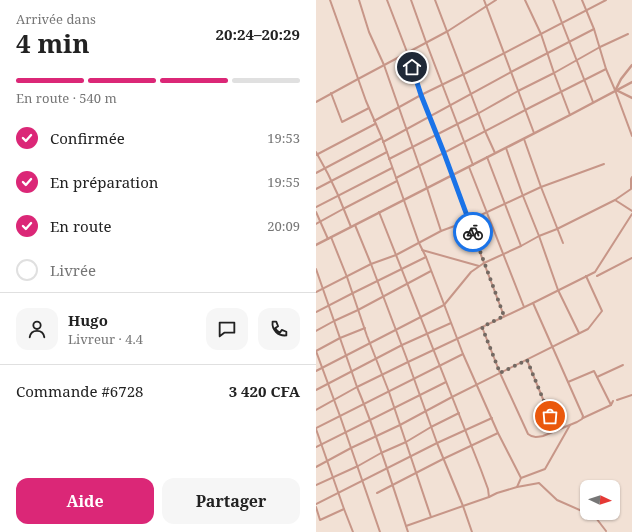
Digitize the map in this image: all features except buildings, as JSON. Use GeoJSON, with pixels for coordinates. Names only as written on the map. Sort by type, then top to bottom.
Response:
{"type":"FeatureCollection","features":[{"type":"Feature","properties":{"kind":"street"},"geometry":{"type":"LineString","coordinates":[[330,0],[358,79],[382,138],[419,243],[426,257],[463,354],[498,433],[521,478]]}},
{"type":"Feature","properties":{"kind":"street"},"geometry":{"type":"LineString","coordinates":[[359,0],[369,32],[384,65],[398,108],[420,166],[441,231]]}},
{"type":"Feature","properties":{"kind":"street"},"geometry":{"type":"LineString","coordinates":[[387,0],[504,316]]}},
{"type":"Feature","properties":{"kind":"street"},"geometry":{"type":"LineString","coordinates":[[411,0],[473,165]]}},
{"type":"Feature","properties":{"kind":"street"},"geometry":{"type":"LineString","coordinates":[[435,0],[485,131],[495,153]]}},
{"type":"Feature","properties":{"kind":"street"},"geometry":{"type":"LineString","coordinates":[[484,0],[534,133]]}},
{"type":"Feature","properties":{"kind":"street"},"geometry":{"type":"LineString","coordinates":[[316,102],[448,31],[496,0]]}},
{"type":"Feature","properties":{"kind":"street"},"geometry":{"type":"LineString","coordinates":[[525,0],[541,34],[570,115]]}},
{"type":"Feature","properties":{"kind":"street"},"geometry":{"type":"LineString","coordinates":[[553,0],[593,102]]}},
{"type":"Feature","properties":{"kind":"street"},"geometry":{"type":"LineString","coordinates":[[582,0],[594,29],[606,69],[632,136]]}},
{"type":"Feature","properties":{"kind":"street"},"geometry":{"type":"LineString","coordinates":[[351,227],[338,195],[325,168],[316,154],[421,95],[606,0]]}},
{"type":"Feature","properties":{"kind":"street"},"geometry":{"type":"LineString","coordinates":[[383,142],[406,128],[594,29]]}},
{"type":"Feature","properties":{"kind":"street"},"geometry":{"type":"LineString","coordinates":[[389,159],[628,34]]}},
{"type":"Feature","properties":{"kind":"street"},"geometry":{"type":"LineString","coordinates":[[615,90],[621,79],[632,65]]}},
{"type":"Feature","properties":{"kind":"street"},"geometry":{"type":"LineString","coordinates":[[316,224],[485,131],[606,69]]}},
{"type":"Feature","properties":{"kind":"street"},"geometry":{"type":"LineString","coordinates":[[316,245],[632,82]]}},
{"type":"Feature","properties":{"kind":"street"},"geometry":{"type":"LineString","coordinates":[[615,90],[632,98]]}},
{"type":"Feature","properties":{"kind":"street"},"geometry":{"type":"LineString","coordinates":[[331,94],[342,122],[369,108]]}},
{"type":"Feature","properties":{"kind":"street"},"geometry":{"type":"LineString","coordinates":[[316,173],[382,138]]}},
{"type":"Feature","properties":{"kind":"street"},"geometry":{"type":"LineString","coordinates":[[524,138],[563,243]]}},
{"type":"Feature","properties":{"kind":"street"},"geometry":{"type":"LineString","coordinates":[[506,148],[558,290],[579,334]]}},
{"type":"Feature","properties":{"kind":"street"},"geometry":{"type":"LineString","coordinates":[[316,189],[387,152]]}},
{"type":"Feature","properties":{"kind":"street"},"geometry":{"type":"LineString","coordinates":[[487,157],[521,246]]}},
{"type":"Feature","properties":{"kind":"street"},"geometry":{"type":"LineString","coordinates":[[316,292],[371,264],[396,255],[441,231],[468,221],[541,187],[604,164]]}},
{"type":"Feature","properties":{"kind":"street"},"geometry":{"type":"LineString","coordinates":[[469,166],[524,307]]}},
{"type":"Feature","properties":{"kind":"street"},"geometry":{"type":"LineString","coordinates":[[316,207],[392,168]]}},
{"type":"Feature","properties":{"kind":"street"},"geometry":{"type":"LineString","coordinates":[[316,371],[444,305],[471,272],[484,263],[615,200],[631,189],[632,176]]}},
{"type":"Feature","properties":{"kind":"street"},"geometry":{"type":"LineString","coordinates":[[615,200],[632,211]]}},
{"type":"Feature","properties":{"kind":"street"},"geometry":{"type":"LineString","coordinates":[[316,212],[330,238],[347,277],[370,344],[389,392],[431,517]]}},
{"type":"Feature","properties":{"kind":"street"},"geometry":{"type":"LineString","coordinates":[[379,212],[488,489],[489,497]]}},
{"type":"Feature","properties":{"kind":"street"},"geometry":{"type":"LineString","coordinates":[[316,410],[357,387],[595,272],[632,214]]}},
{"type":"Feature","properties":{"kind":"street"},"geometry":{"type":"LineString","coordinates":[[355,225],[384,296],[415,379],[436,443],[463,506],[472,532]]}},
{"type":"Feature","properties":{"kind":"street"},"geometry":{"type":"LineString","coordinates":[[422,250],[480,266]]}},
{"type":"Feature","properties":{"kind":"street"},"geometry":{"type":"LineString","coordinates":[[316,312],[401,268],[426,257]]}},
{"type":"Feature","properties":{"kind":"street"},"geometry":{"type":"LineString","coordinates":[[597,276],[632,258]]}},
{"type":"Feature","properties":{"kind":"street"},"geometry":{"type":"LineString","coordinates":[[316,269],[357,387],[376,436],[408,532]]}},
{"type":"Feature","properties":{"kind":"street"},"geometry":{"type":"LineString","coordinates":[[316,331],[431,271]]}},
{"type":"Feature","properties":{"kind":"street"},"geometry":{"type":"LineString","coordinates":[[316,466],[588,329],[602,312],[586,276]]}},
{"type":"Feature","properties":{"kind":"street"},"geometry":{"type":"LineString","coordinates":[[533,303],[583,418]]}},
{"type":"Feature","properties":{"kind":"street"},"geometry":{"type":"LineString","coordinates":[[316,390],[402,345],[451,323]]}},
{"type":"Feature","properties":{"kind":"street"},"geometry":{"type":"LineString","coordinates":[[482,327],[500,373],[528,434],[533,437],[545,435],[570,425],[611,405],[613,401]]}},
{"type":"Feature","properties":{"kind":"street"},"geometry":{"type":"LineString","coordinates":[[365,328],[340,338],[316,351],[346,432],[380,532]]}},
{"type":"Feature","properties":{"kind":"street"},"geometry":{"type":"LineString","coordinates":[[353,532],[316,429],[463,354]]}},
{"type":"Feature","properties":{"kind":"street"},"geometry":{"type":"LineString","coordinates":[[527,360],[556,431]]}},
{"type":"Feature","properties":{"kind":"street"},"geometry":{"type":"LineString","coordinates":[[597,377],[623,366]]}},
{"type":"Feature","properties":{"kind":"street"},"geometry":{"type":"LineString","coordinates":[[568,382],[594,371],[611,405]]}},
{"type":"Feature","properties":{"kind":"street"},"geometry":{"type":"LineString","coordinates":[[316,447],[446,382]]}},
{"type":"Feature","properties":{"kind":"street"},"geometry":{"type":"LineString","coordinates":[[617,400],[632,395]]}},
{"type":"Feature","properties":{"kind":"street"},"geometry":{"type":"LineString","coordinates":[[316,485],[358,466],[381,453],[406,442],[431,427],[459,414]]}},
{"type":"Feature","properties":{"kind":"street"},"geometry":{"type":"LineString","coordinates":[[316,504],[436,443],[492,418]]}},
{"type":"Feature","properties":{"kind":"street"},"geometry":{"type":"LineString","coordinates":[[517,487],[521,478],[545,469],[570,425]]}},
{"type":"Feature","properties":{"kind":"street"},"geometry":{"type":"LineString","coordinates":[[377,493],[416,472],[498,433]]}},
{"type":"Feature","properties":{"kind":"street"},"geometry":{"type":"LineString","coordinates":[[406,526],[497,493],[517,487],[539,483],[557,500],[582,511],[587,519],[596,518],[606,531]]}},
{"type":"Feature","properties":{"kind":"street"},"geometry":{"type":"LineString","coordinates":[[316,507],[320,520],[344,509]]}},
{"type":"Feature","properties":{"kind":"way so far"},"geometry":{"type":"LineString","coordinates":[[473,232],[504,316],[482,327],[500,373],[527,360],[550,416]]}},
{"type":"Feature","properties":{"kind":"route"},"geometry":{"type":"LineString","coordinates":[[412,67],[421,95],[473,232]]}}]}
